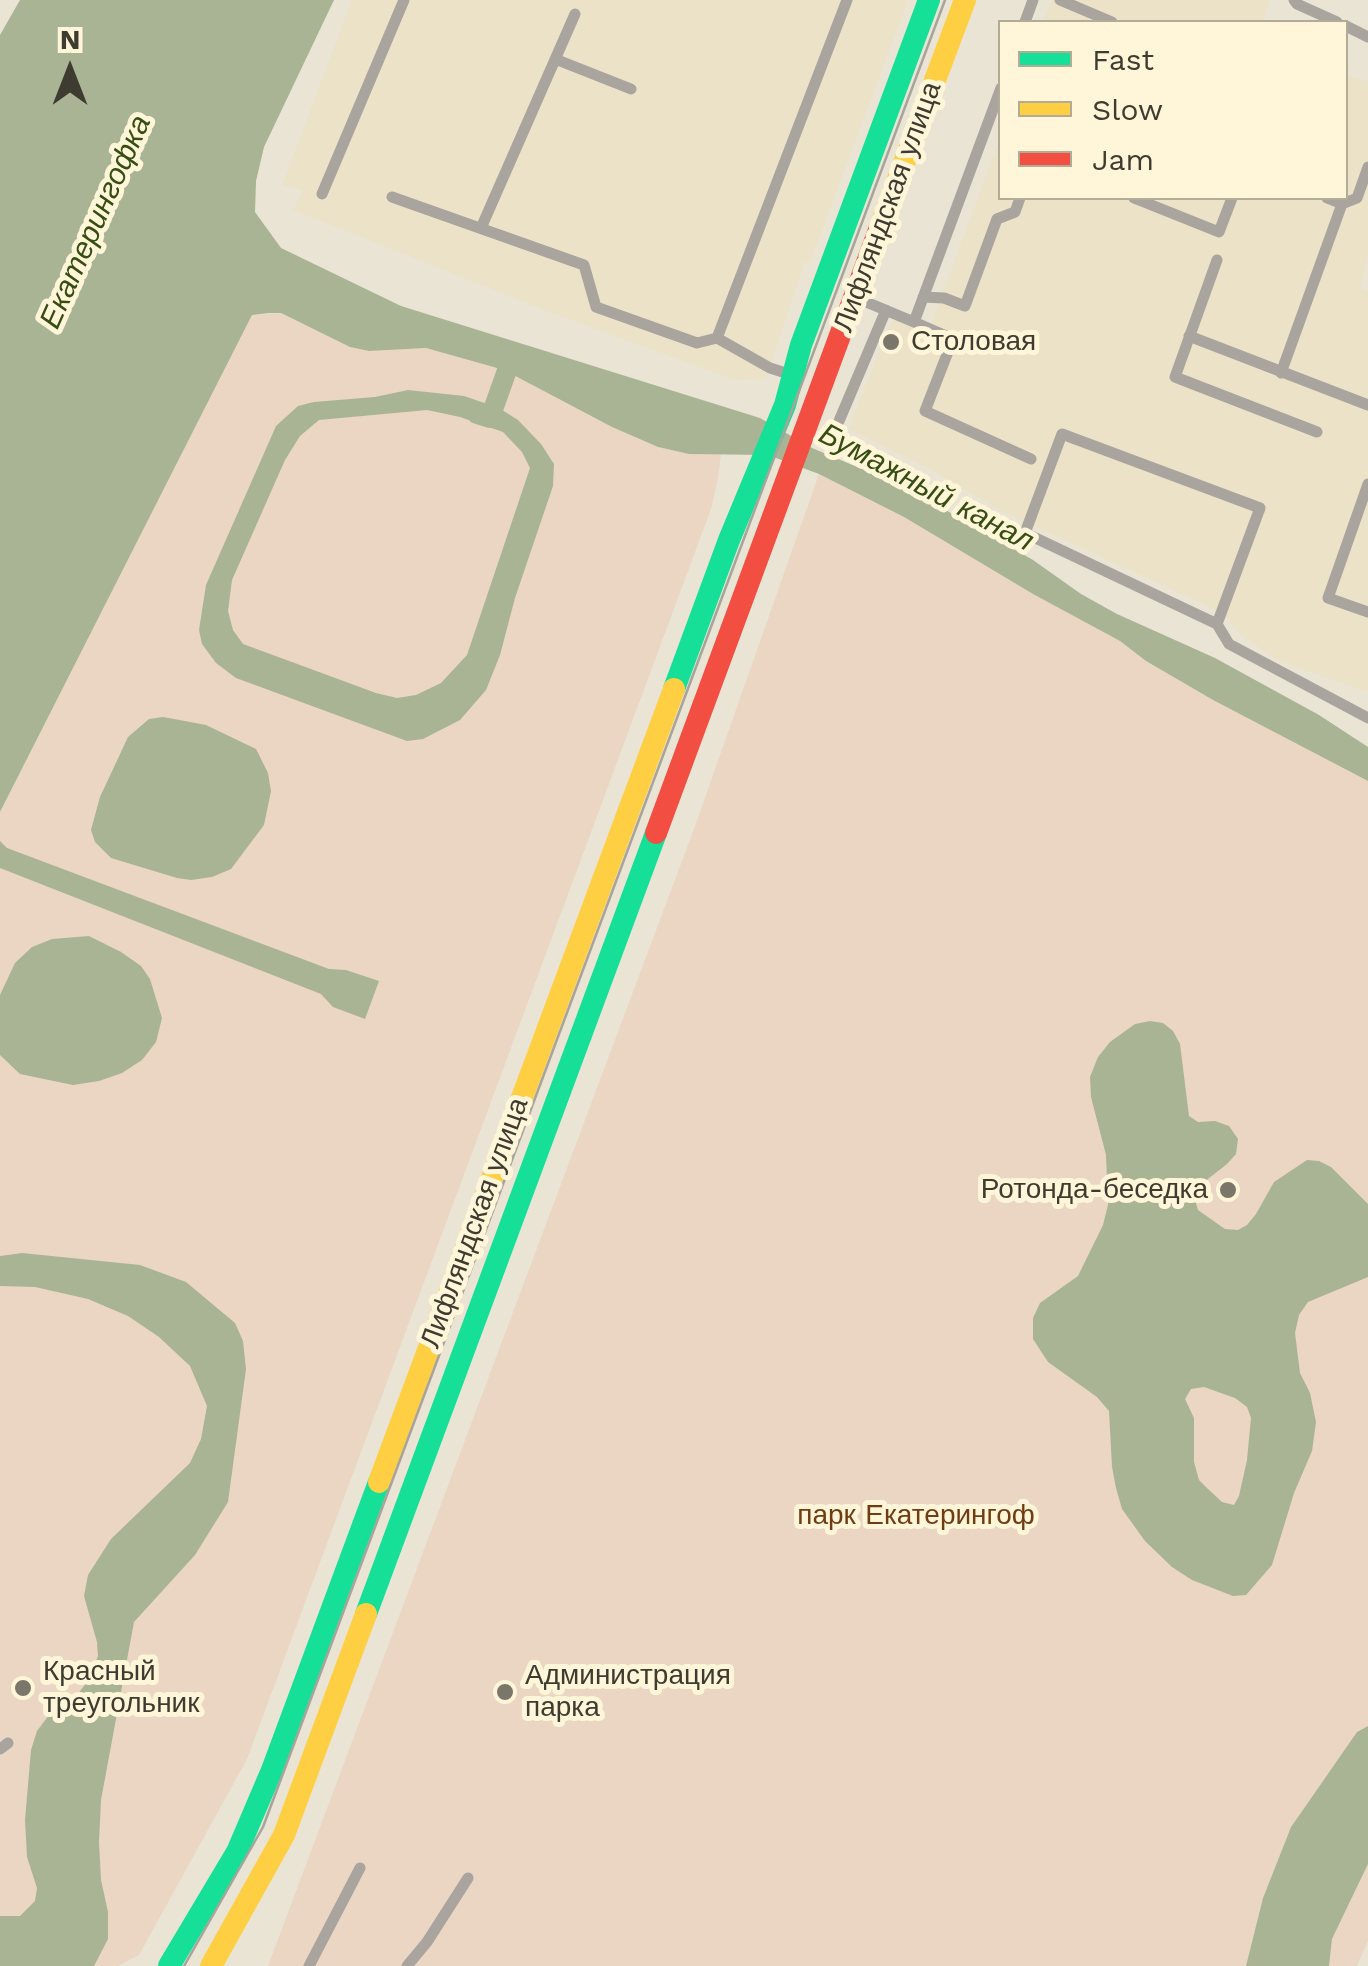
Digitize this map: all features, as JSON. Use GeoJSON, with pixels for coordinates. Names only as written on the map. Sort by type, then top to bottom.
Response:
{"type":"FeatureCollection","features":[{"type":"Feature","properties":{"kind":"main road","name":"Лифляндская улица"},"geometry":{"type":"LineString","coordinates":[[169,1966],[237,1852],[266,1787],[729,540],[785,405],[801,345],[929,0]]}},
{"type":"Feature","properties":{"kind":"main road","name":"Лифляндская улица"},"geometry":{"type":"LineString","coordinates":[[211,1966],[284,1835],[965,0]]}},
{"type":"Feature","properties":{"kind":"lane"},"geometry":{"type":"LineString","coordinates":[[322,194],[404,0]]}},
{"type":"Feature","properties":{"kind":"lane"},"geometry":{"type":"LineString","coordinates":[[717,338],[847,0]]}},
{"type":"Feature","properties":{"kind":"lane"},"geometry":{"type":"LineString","coordinates":[[1060,0],[1090,19]]}},
{"type":"Feature","properties":{"kind":"lane"},"geometry":{"type":"LineString","coordinates":[[1294,0],[1333,20]]}},
{"type":"Feature","properties":{"kind":"lane"},"geometry":{"type":"LineString","coordinates":[[481,228],[575,14]]}},
{"type":"Feature","properties":{"kind":"lane"},"geometry":{"type":"LineString","coordinates":[[556,59],[631,89]]}},
{"type":"Feature","properties":{"kind":"lane"},"geometry":{"type":"LineString","coordinates":[[914,322],[998,93]]}},
{"type":"Feature","properties":{"kind":"lane"},"geometry":{"type":"LineString","coordinates":[[1331,200],[1342,204],[1357,198],[1368,167]]}},
{"type":"Feature","properties":{"kind":"lane"},"geometry":{"type":"LineString","coordinates":[[392,197],[584,264],[596,307],[696,344],[717,338],[770,368],[793,375]]}},
{"type":"Feature","properties":{"kind":"lane"},"geometry":{"type":"LineString","coordinates":[[923,297],[944,298],[965,306],[997,219],[1015,212],[1019,200]]}},
{"type":"Feature","properties":{"kind":"lane"},"geometry":{"type":"LineString","coordinates":[[1139,200],[1219,232],[1231,200]]}},
{"type":"Feature","properties":{"kind":"lane"},"geometry":{"type":"LineString","coordinates":[[1281,373],[1342,204]]}},
{"type":"Feature","properties":{"kind":"lane"},"geometry":{"type":"LineString","coordinates":[[1217,260],[1175,377],[1317,432]]}},
{"type":"Feature","properties":{"kind":"lane"},"geometry":{"type":"LineString","coordinates":[[855,297],[953,338],[925,411],[1030,460]]}},
{"type":"Feature","properties":{"kind":"lane"},"geometry":{"type":"LineString","coordinates":[[839,421],[886,310]]}},
{"type":"Feature","properties":{"kind":"lane"},"geometry":{"type":"LineString","coordinates":[[1189,336],[1368,405]]}},
{"type":"Feature","properties":{"kind":"lane"},"geometry":{"type":"LineString","coordinates":[[1217,624],[1260,508],[1062,434],[1025,534],[1217,624],[1229,644],[1368,718]]}},
{"type":"Feature","properties":{"kind":"lane"},"geometry":{"type":"LineString","coordinates":[[1368,484],[1328,598],[1368,612]]}},
{"type":"Feature","properties":{"kind":"lane"},"geometry":{"type":"LineString","coordinates":[[310,1966],[360,1868]]}},
{"type":"Feature","properties":{"kind":"lane"},"geometry":{"type":"LineString","coordinates":[[406,1966],[427,1942],[468,1878]]}},
{"type":"Feature","properties":{"kind":"shaded area"},"geometry":{"type":"Polygon","coordinates":[[[352,0],[908,0],[810,263],[805,262],[766,379],[735,380],[549,312],[293,210],[303,190],[282,185],[352,0]]]}},
{"type":"Feature","properties":{"kind":"shaded area"},"geometry":{"type":"Polygon","coordinates":[[[1052,0],[1270,0],[1264,20],[1044,20],[1052,0]]]}},
{"type":"Feature","properties":{"kind":"shaded area"},"geometry":{"type":"Polygon","coordinates":[[[1348,75],[1368,82],[1368,257],[1360,288],[1368,291],[1368,692],[1281,662],[1239,634],[1225,614],[1004,512],[848,429],[894,317],[928,332],[998,143],[998,200],[1348,200],[1348,75]]]}},
{"type":"Feature","properties":{"kind":"green space"},"geometry":{"type":"Polygon","coordinates":[[[281,313],[350,347],[369,351],[426,348],[504,370],[658,447],[689,454],[721,454],[718,478],[711,509],[247,1759],[139,1955],[118,1966],[0,1966],[0,812],[252,315],[281,313]]]}},
{"type":"Feature","properties":{"kind":"green space","name":"парк Екатерингоф"},"geometry":{"type":"Polygon","coordinates":[[[819,474],[904,517],[1120,641],[1213,700],[1368,781],[1368,1726],[1357,1732],[1291,1827],[1263,1898],[1246,1966],[268,1966],[694,829],[819,474]]]}},
{"type":"Feature","properties":{"kind":"green space"},"geometry":{"type":"Polygon","coordinates":[[[1368,1864],[1368,1941],[1357,1966],[1329,1966],[1332,1939],[1368,1864]]]}},
{"type":"Feature","properties":{"kind":"water","name":"Екатерингофка"},"geometry":{"type":"Polygon","coordinates":[[[20,0],[334,0],[264,147],[256,181],[255,212],[281,248],[401,306],[760,418],[812,448],[907,488],[1033,560],[1117,614],[1215,658],[1319,715],[1368,747],[1368,781],[1213,700],[1120,641],[904,517],[819,474],[768,455],[689,454],[658,447],[504,370],[426,348],[369,351],[350,347],[281,313],[269,313],[252,315],[0,812],[0,35],[20,0]]]}},
{"type":"Feature","properties":{"kind":"water"},"geometry":{"type":"Polygon","coordinates":[[[408,390],[464,396],[499,408],[518,420],[554,464],[553,486],[486,690],[460,720],[423,739],[407,741],[236,678],[216,663],[202,644],[199,630],[206,585],[276,426],[298,406],[408,390]],[[427,410],[319,420],[300,436],[285,460],[232,580],[228,611],[233,630],[243,644],[397,698],[416,695],[441,683],[467,655],[530,468],[522,452],[503,432],[427,410]]]}},
{"type":"Feature","properties":{"kind":"water"},"geometry":{"type":"Polygon","coordinates":[[[163,717],[206,725],[256,749],[268,773],[271,791],[264,825],[231,869],[212,877],[177,878],[111,858],[95,842],[91,830],[100,797],[128,737],[149,719],[163,717]]]}},
{"type":"Feature","properties":{"kind":"water"},"geometry":{"type":"Polygon","coordinates":[[[0,841],[7,848],[329,969],[379,981],[365,1019],[333,1007],[321,994],[0,868],[0,841]]]}},
{"type":"Feature","properties":{"kind":"water"},"geometry":{"type":"Polygon","coordinates":[[[89,936],[141,966],[150,979],[162,1018],[156,1042],[142,1060],[99,1081],[73,1085],[20,1074],[0,1055],[0,995],[15,963],[32,947],[52,939],[89,936]]]}},
{"type":"Feature","properties":{"kind":"water"},"geometry":{"type":"Polygon","coordinates":[[[1163,1023],[1173,1031],[1180,1044],[1189,1116],[1198,1122],[1215,1121],[1229,1126],[1238,1139],[1236,1154],[1199,1186],[1194,1197],[1198,1210],[1225,1229],[1238,1230],[1256,1214],[1274,1182],[1307,1160],[1331,1167],[1368,1204],[1368,1277],[1308,1302],[1299,1315],[1295,1333],[1300,1373],[1310,1393],[1316,1422],[1312,1451],[1294,1493],[1272,1565],[1246,1595],[1233,1596],[1192,1580],[1145,1541],[1122,1509],[1116,1488],[1109,1411],[1097,1397],[1048,1362],[1033,1339],[1033,1318],[1040,1303],[1078,1276],[1103,1225],[1108,1205],[1106,1155],[1091,1097],[1090,1077],[1110,1042],[1135,1024],[1163,1023]],[[1204,1387],[1191,1389],[1185,1399],[1194,1418],[1194,1462],[1199,1480],[1222,1502],[1234,1505],[1247,1460],[1251,1418],[1247,1407],[1235,1398],[1204,1387]]]}},
{"type":"Feature","properties":{"kind":"water"},"geometry":{"type":"Polygon","coordinates":[[[22,1253],[140,1265],[186,1282],[235,1323],[243,1341],[246,1369],[228,1502],[195,1555],[134,1622],[101,1800],[99,1842],[108,1939],[94,1966],[0,1966],[0,1916],[20,1916],[35,1901],[37,1888],[27,1857],[25,1820],[31,1750],[37,1731],[49,1715],[77,1695],[98,1656],[84,1596],[88,1575],[111,1539],[190,1463],[201,1439],[207,1406],[190,1366],[159,1337],[128,1316],[88,1299],[35,1287],[0,1286],[0,1256],[22,1253]]]}},
{"type":"Feature","properties":{"kind":"water"},"geometry":{"type":"Polygon","coordinates":[[[1368,1726],[1368,1864],[1332,1939],[1329,1966],[1246,1966],[1263,1898],[1291,1827],[1357,1732],[1368,1726]]]}},
{"type":"Feature","properties":{"kind":"waterway"},"geometry":{"type":"LineString","coordinates":[[477,414],[490,418],[510,362]]}},
{"type":"Feature","properties":{"kind":"tram line"},"geometry":{"type":"LineString","coordinates":[[184,1966],[263,1827],[945,0]]}},
{"type":"Feature","properties":{"kind":"traffic: fast"},"geometry":{"type":"LineString","coordinates":[[674,689],[729,540],[785,405],[801,345],[929,0]]}},
{"type":"Feature","properties":{"kind":"traffic: fast"},"geometry":{"type":"LineString","coordinates":[[366,1614],[656,833]]}},
{"type":"Feature","properties":{"kind":"traffic: fast"},"geometry":{"type":"LineString","coordinates":[[169,1966],[237,1852],[272,1770],[379,1482]]}},
{"type":"Feature","properties":{"kind":"traffic: slow"},"geometry":{"type":"LineString","coordinates":[[879,230],[965,0]]}},
{"type":"Feature","properties":{"kind":"traffic: slow"},"geometry":{"type":"LineString","coordinates":[[379,1482],[674,689]]}},
{"type":"Feature","properties":{"kind":"traffic: slow"},"geometry":{"type":"LineString","coordinates":[[211,1966],[284,1835],[366,1614]]}},
{"type":"Feature","properties":{"kind":"traffic: jam"},"geometry":{"type":"LineString","coordinates":[[656,833],[879,230]]}},
{"type":"Feature","properties":{"kind":"place","name":"Столовая"},"geometry":{"type":"Point","coordinates":[891,342]}},
{"type":"Feature","properties":{"kind":"place","name":"Ротонда-беседка"},"geometry":{"type":"Point","coordinates":[1228,1190]}},
{"type":"Feature","properties":{"kind":"place","name":"Красный треугольник"},"geometry":{"type":"Point","coordinates":[23,1688]}},
{"type":"Feature","properties":{"kind":"place","name":"Администрация парка"},"geometry":{"type":"Point","coordinates":[505,1692]}},
{"type":"Feature","properties":{"kind":"water label","name":"Бумажный канал"},"geometry":{"type":"Point","coordinates":[926,488]}}]}
